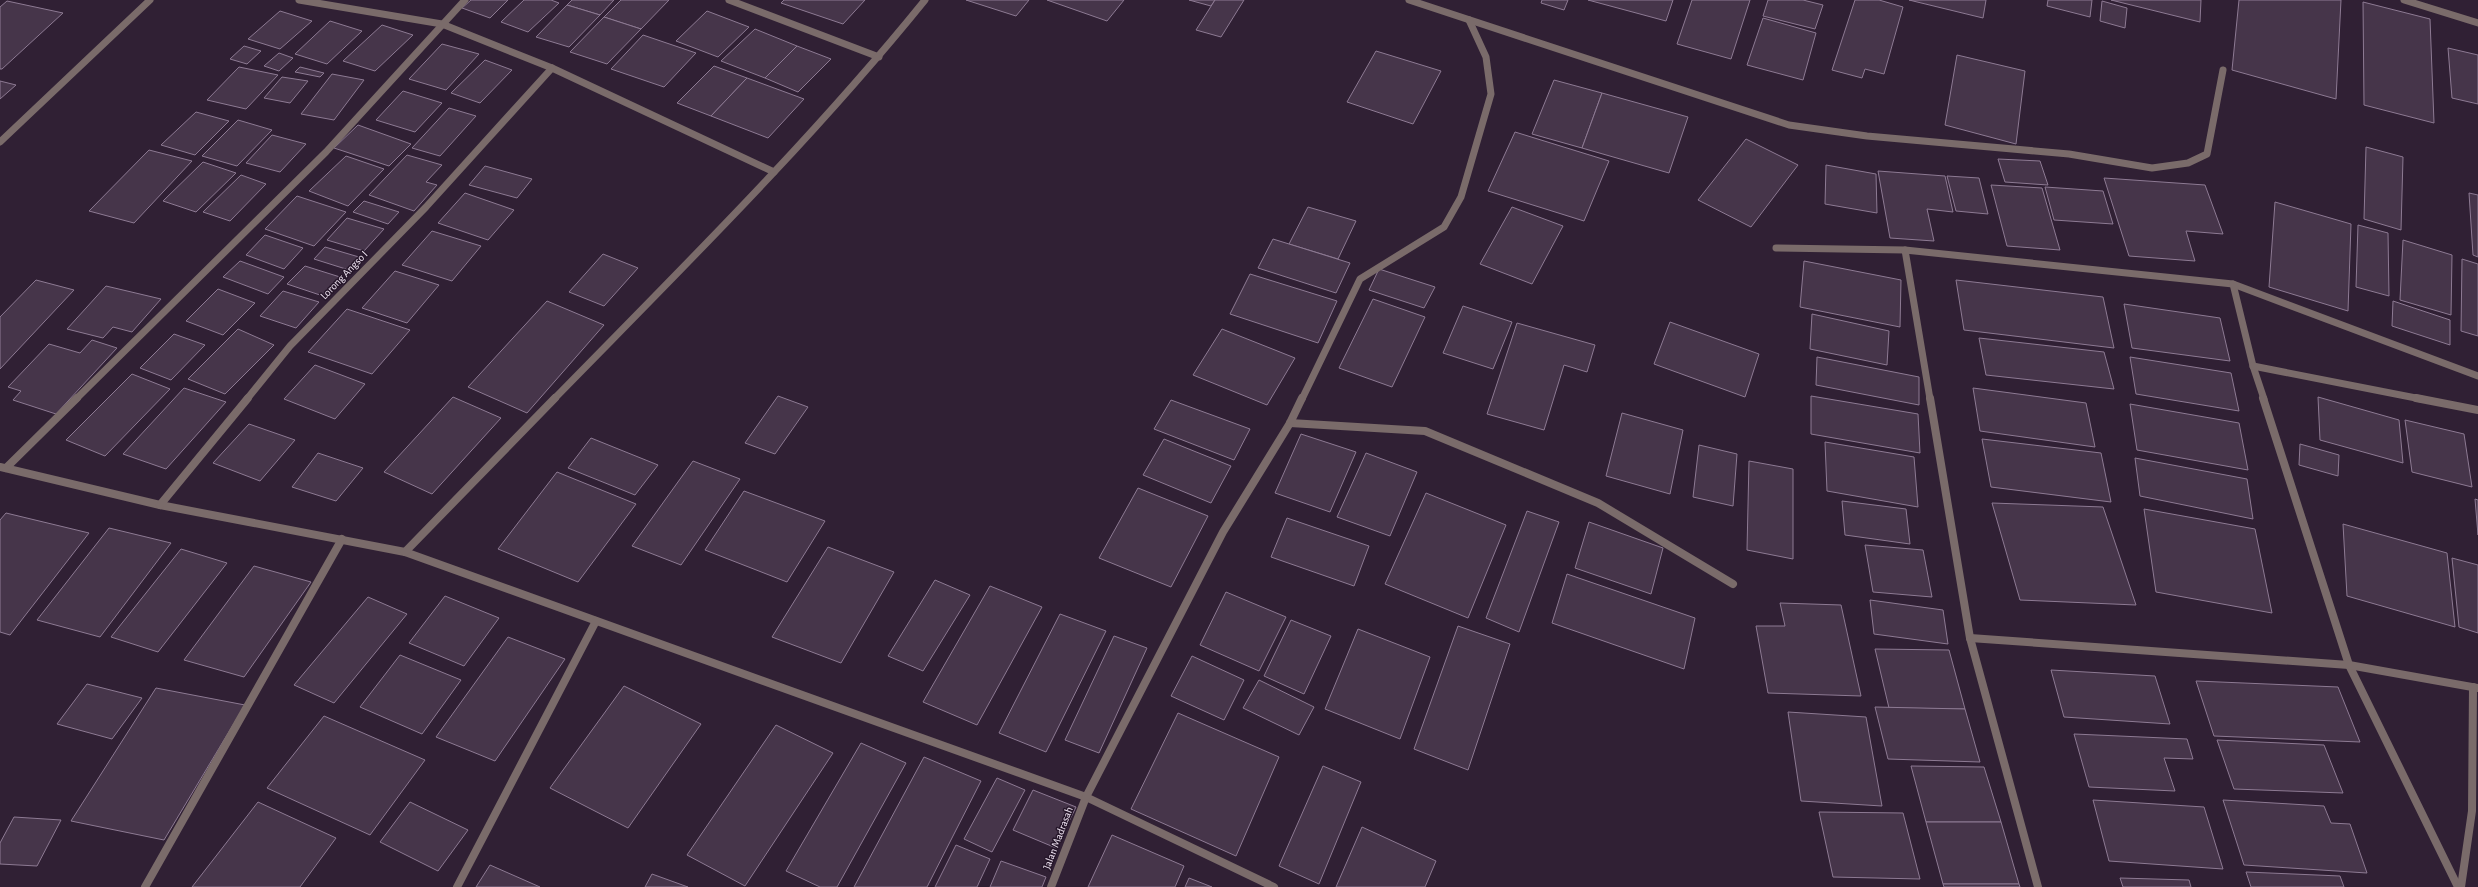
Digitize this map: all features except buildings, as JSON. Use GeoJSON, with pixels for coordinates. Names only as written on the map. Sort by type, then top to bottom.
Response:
{"type":"FeatureCollection","features":[{"type":"Feature","properties":{"kind":"street"},"geometry":{"type":"LineString","coordinates":[[0,142],[150,0]]}},
{"type":"Feature","properties":{"kind":"street"},"geometry":{"type":"LineString","coordinates":[[299,0],[442,24],[552,68],[774,172]]}},
{"type":"Feature","properties":{"kind":"street"},"geometry":{"type":"LineString","coordinates":[[3,468],[326,152],[465,0]]}},
{"type":"Feature","properties":{"kind":"street"},"geometry":{"type":"LineString","coordinates":[[729,0],[879,57]]}},
{"type":"Feature","properties":{"kind":"street"},"geometry":{"type":"LineString","coordinates":[[405,552],[774,172],[879,57],[925,0]]}},
{"type":"Feature","properties":{"kind":"street"},"geometry":{"type":"LineString","coordinates":[[1409,0],[1789,125],[1867,136],[2069,154],[2152,168],[2188,162],[2207,154],[2223,70]]}},
{"type":"Feature","properties":{"kind":"street"},"geometry":{"type":"LineString","coordinates":[[2404,0],[2478,23]]}},
{"type":"Feature","properties":{"kind":"street","name":"Jalan Madrasah"},"geometry":{"type":"LineString","coordinates":[[1051,887],[1086,797],[1223,532],[1290,423],[1360,279],[1444,227],[1461,197],[1491,94],[1486,57],[1469,20]]}},
{"type":"Feature","properties":{"kind":"street","name":"Lorong Angso I"},"geometry":{"type":"LineString","coordinates":[[160,505],[290,346],[426,207],[552,68]]}},
{"type":"Feature","properties":{"kind":"street"},"geometry":{"type":"LineString","coordinates":[[1776,248],[1905,250],[2233,284],[2478,376]]}},
{"type":"Feature","properties":{"kind":"street"},"geometry":{"type":"LineString","coordinates":[[1905,250],[1970,638],[2038,887]]}},
{"type":"Feature","properties":{"kind":"street"},"geometry":{"type":"LineString","coordinates":[[2233,284],[2253,366],[2349,665],[2458,887]]}},
{"type":"Feature","properties":{"kind":"street"},"geometry":{"type":"LineString","coordinates":[[2253,366],[2478,410]]}},
{"type":"Feature","properties":{"kind":"street"},"geometry":{"type":"LineString","coordinates":[[1290,423],[1424,430],[1598,503],[1733,584]]}},
{"type":"Feature","properties":{"kind":"street"},"geometry":{"type":"LineString","coordinates":[[3,468],[160,505],[405,552],[1086,797],[1274,887]]}},
{"type":"Feature","properties":{"kind":"street"},"geometry":{"type":"LineString","coordinates":[[145,887],[342,539]]}},
{"type":"Feature","properties":{"kind":"street"},"geometry":{"type":"LineString","coordinates":[[457,887],[596,621]]}},
{"type":"Feature","properties":{"kind":"street"},"geometry":{"type":"LineString","coordinates":[[1970,638],[2349,665],[2475,688],[2472,811],[2461,887]]}}]}
